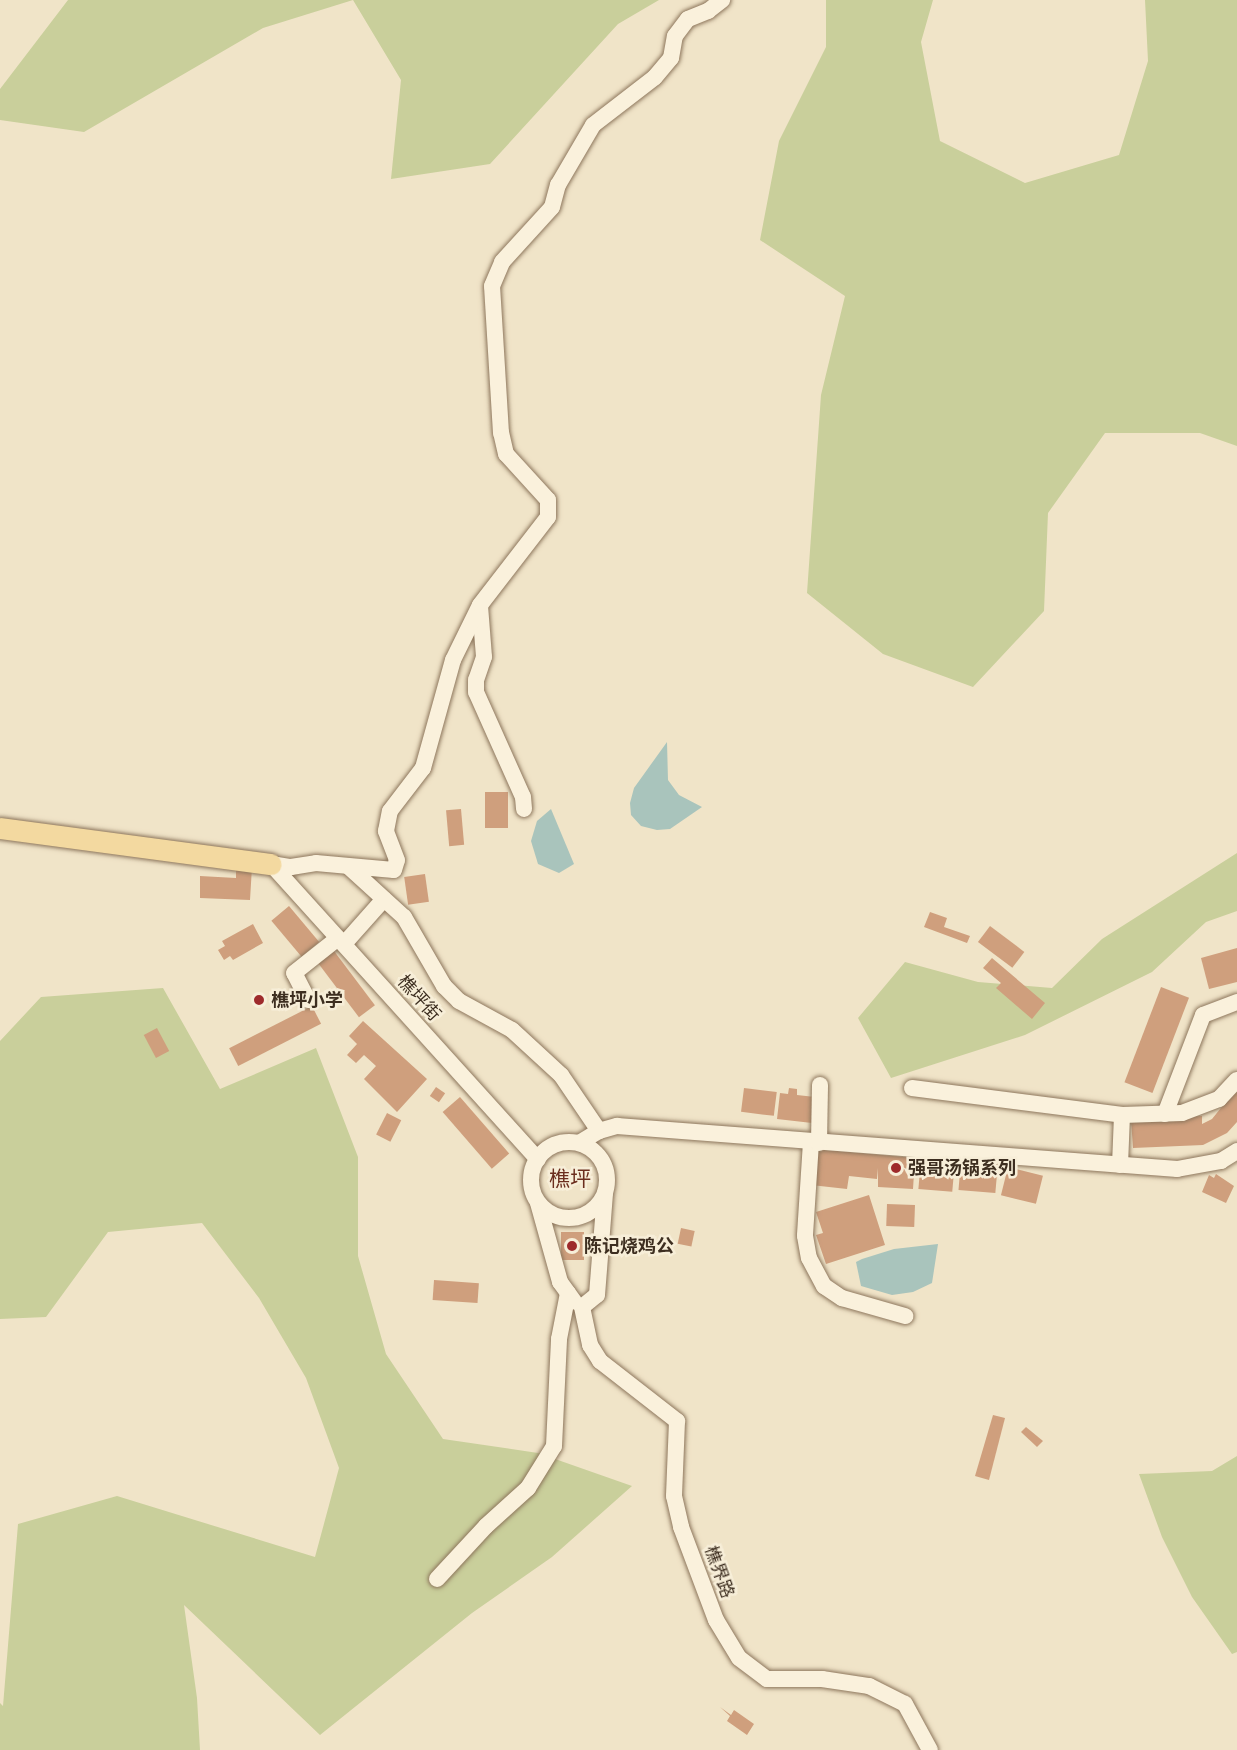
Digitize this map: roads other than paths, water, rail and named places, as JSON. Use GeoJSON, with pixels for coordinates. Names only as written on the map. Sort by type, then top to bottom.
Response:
{"type":"FeatureCollection","features":[{"type":"Feature","properties":{"kind":"main road"},"geometry":{"type":"LineString","coordinates":[[0,828],[271,864]]}},
{"type":"Feature","properties":{"kind":"street"},"geometry":{"type":"LineString","coordinates":[[271,864],[394,870],[397,860],[386,831],[390,810],[423,768],[453,660],[480,605],[548,517],[548,500],[507,454],[501,433],[492,286],[502,262],[552,207],[558,185],[593,125],[666,64],[671,58],[675,36],[688,19],[722,0]]}},
{"type":"Feature","properties":{"kind":"street"},"geometry":{"type":"LineString","coordinates":[[480,605],[484,657],[476,680],[476,692],[523,797],[524,809]]}},
{"type":"Feature","properties":{"kind":"street","name":"樵坪街"},"geometry":{"type":"LineString","coordinates":[[271,864],[538,1159]]}},
{"type":"Feature","properties":{"kind":"street"},"geometry":{"type":"LineString","coordinates":[[349,867],[404,918],[444,986],[459,1001],[512,1030],[561,1075],[599,1131]]}},
{"type":"Feature","properties":{"kind":"street"},"geometry":{"type":"LineString","coordinates":[[308,1000],[294,973],[341,941],[384,899]]}},
{"type":"Feature","properties":{"kind":"street"},"geometry":{"type":"LineString","coordinates":[[1165,1114],[1203,1015],[1237,1002]]}},
{"type":"Feature","properties":{"kind":"street"},"geometry":{"type":"LineString","coordinates":[[912,1088],[1122,1115],[1165,1114],[1182,1113],[1219,1099],[1237,1080]]}},
{"type":"Feature","properties":{"kind":"street"},"geometry":{"type":"LineString","coordinates":[[820,1085],[805,1236],[809,1258],[824,1286],[843,1298],[905,1316]]}},
{"type":"Feature","properties":{"kind":"street"},"geometry":{"type":"LineString","coordinates":[[1120,1165],[1122,1115]]}},
{"type":"Feature","properties":{"kind":"street"},"geometry":{"type":"LineString","coordinates":[[579,1143],[595,1152],[605,1167],[597,1294],[582,1307],[560,1282],[531,1176],[538,1159],[552,1146],[579,1143],[599,1131],[617,1126],[1177,1169],[1221,1161],[1237,1151]]}},
{"type":"Feature","properties":{"kind":"street"},"geometry":{"type":"LineString","coordinates":[[538,1202],[551,1214],[578,1218],[595,1209],[605,1194]]}},
{"type":"Feature","properties":{"kind":"street"},"geometry":{"type":"LineString","coordinates":[[437,1579],[486,1526],[528,1488],[554,1446],[559,1339],[568,1293]]}},
{"type":"Feature","properties":{"kind":"street","name":"樵界路"},"geometry":{"type":"LineString","coordinates":[[582,1307],[590,1345],[600,1361],[677,1421],[674,1496],[681,1527],[716,1620],[739,1658],[767,1679],[822,1679],[869,1686],[905,1704],[930,1750]]}},
{"type":"Feature","properties":{"kind":"water"},"geometry":{"type":"Polygon","coordinates":[[[667,742],[668,780],[679,795],[702,807],[670,829],[657,830],[641,826],[631,815],[630,803],[634,788],[667,742]]]}},
{"type":"Feature","properties":{"kind":"water"},"geometry":{"type":"Polygon","coordinates":[[[551,809],[574,864],[559,873],[538,864],[531,841],[537,821],[551,809]]]}},
{"type":"Feature","properties":{"kind":"water"},"geometry":{"type":"Polygon","coordinates":[[[938,1244],[932,1283],[913,1292],[892,1295],[861,1286],[856,1262],[894,1249],[938,1244]]]}},
{"type":"Feature","properties":{"kind":"place","name":"樵坪小学"},"geometry":{"type":"Point","coordinates":[259,1000]}},
{"type":"Feature","properties":{"kind":"place","name":"强哥汤锅系列"},"geometry":{"type":"Point","coordinates":[896,1168]}},
{"type":"Feature","properties":{"kind":"place","name":"陈记烧鸡公"},"geometry":{"type":"Point","coordinates":[572,1246]}},
{"type":"Feature","properties":{"kind":"district","name":"樵坪"},"geometry":{"type":"Point","coordinates":[570,1178]}}]}
